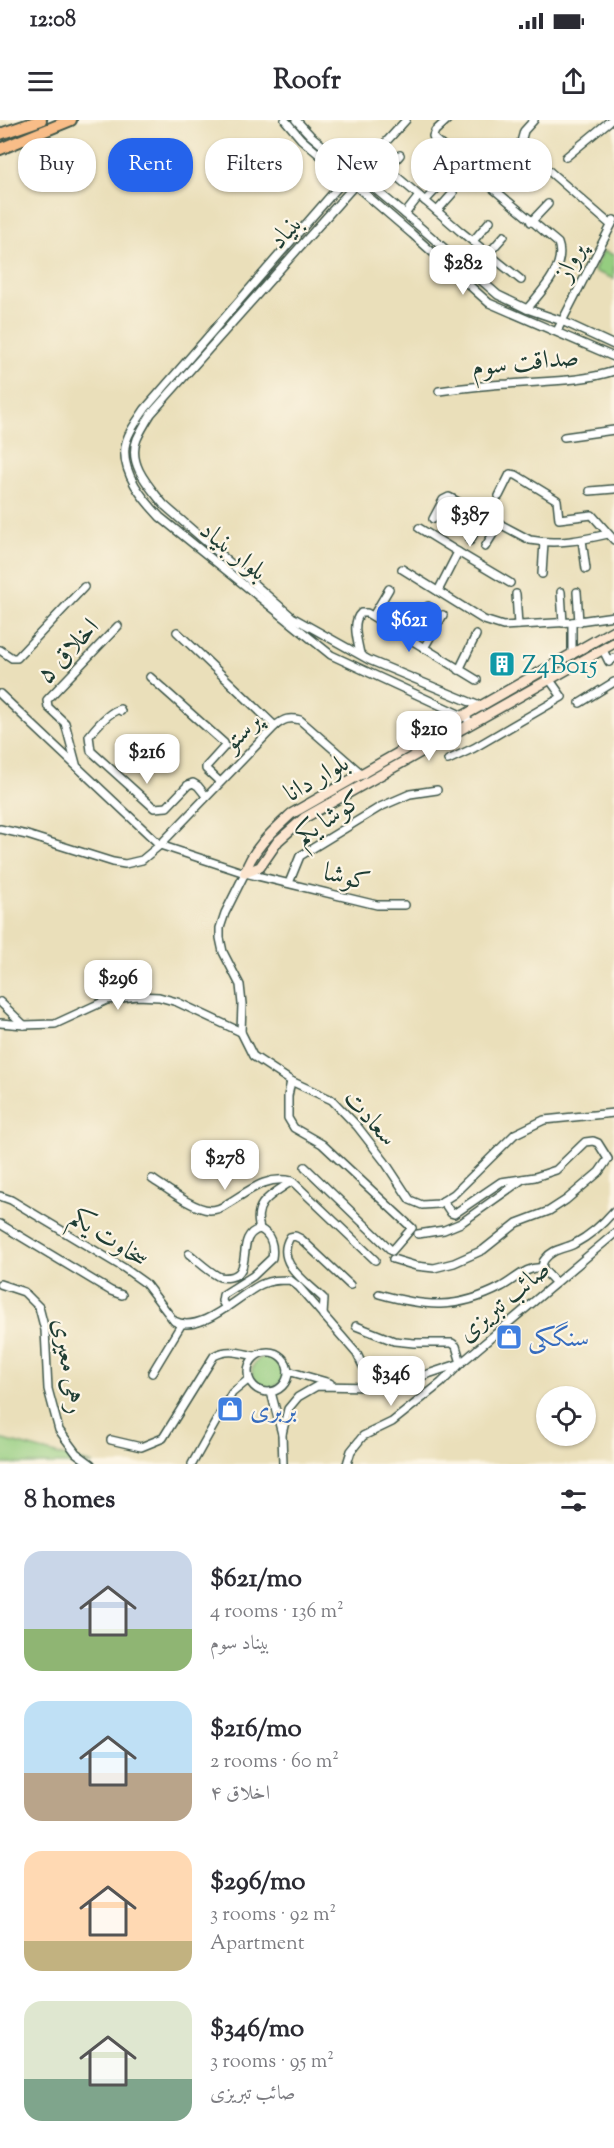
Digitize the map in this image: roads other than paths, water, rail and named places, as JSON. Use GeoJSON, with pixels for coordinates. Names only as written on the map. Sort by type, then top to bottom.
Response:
{"type":"FeatureCollection","features":[{"type":"Feature","properties":{"kind":"main road"},"geometry":{"type":"LineString","coordinates":[[0,134],[41,120]]}},
{"type":"Feature","properties":{"kind":"main road"},"geometry":{"type":"LineString","coordinates":[[0,149],[72,120]]}},
{"type":"Feature","properties":{"kind":"street"},"geometry":{"type":"LineString","coordinates":[[285,120],[290,128],[315,150]]}},
{"type":"Feature","properties":{"kind":"street"},"geometry":{"type":"LineString","coordinates":[[296,120],[315,139]]}},
{"type":"Feature","properties":{"kind":"street"},"geometry":{"type":"LineString","coordinates":[[390,138],[406,120]]}},
{"type":"Feature","properties":{"kind":"street"},"geometry":{"type":"LineString","coordinates":[[435,138],[433,136],[447,120]]}},
{"type":"Feature","properties":{"kind":"street"},"geometry":{"type":"LineString","coordinates":[[534,120],[525,131],[521,142],[525,150],[612,222]]}},
{"type":"Feature","properties":{"kind":"street"},"geometry":{"type":"LineString","coordinates":[[566,158],[611,120]]}},
{"type":"Feature","properties":{"kind":"street"},"geometry":{"type":"LineString","coordinates":[[400,155],[388,169],[521,280]]}},
{"type":"Feature","properties":{"kind":"street","name":"بلوار بنیاد"},"geometry":{"type":"LineString","coordinates":[[334,192],[146,409],[132,428],[125,447],[127,464],[133,482],[143,500],[160,518],[331,655],[467,719]]}},
{"type":"Feature","properties":{"kind":"street","name":"بنیاد"},"geometry":{"type":"LineString","coordinates":[[215,343],[349,192]]}},
{"type":"Feature","properties":{"kind":"street"},"geometry":{"type":"LineString","coordinates":[[363,192],[489,303],[614,357]]}},
{"type":"Feature","properties":{"kind":"street"},"geometry":{"type":"LineString","coordinates":[[379,192],[498,295],[614,345]]}},
{"type":"Feature","properties":{"kind":"street"},"geometry":{"type":"LineString","coordinates":[[405,214],[430,192]]}},
{"type":"Feature","properties":{"kind":"street"},"geometry":{"type":"LineString","coordinates":[[495,192],[558,243],[560,253],[552,274],[527,309]]}},
{"type":"Feature","properties":{"kind":"street"},"geometry":{"type":"LineString","coordinates":[[437,211],[453,193]]}},
{"type":"Feature","properties":{"kind":"street"},"geometry":{"type":"LineString","coordinates":[[531,222],[548,204]]}},
{"type":"Feature","properties":{"kind":"street"},"geometry":{"type":"LineString","coordinates":[[473,241],[490,222]]}},
{"type":"Feature","properties":{"kind":"street","name":"پرواز"},"geometry":{"type":"LineString","coordinates":[[557,331],[612,222]]}},
{"type":"Feature","properties":{"kind":"street"},"geometry":{"type":"LineString","coordinates":[[488,254],[504,236]]}},
{"type":"Feature","properties":{"kind":"street","name":"بلوار بنیاد"},"geometry":{"type":"LineString","coordinates":[[215,343],[151,414],[136,441],[134,462],[147,485],[164,505],[292,617],[369,660],[485,710]]}},
{"type":"Feature","properties":{"kind":"street","name":"صداقت سوم"},"geometry":{"type":"LineString","coordinates":[[439,391],[562,380],[614,371]]}},
{"type":"Feature","properties":{"kind":"street"},"geometry":{"type":"LineString","coordinates":[[564,437],[614,430]]}},
{"type":"Feature","properties":{"kind":"street"},"geometry":{"type":"LineString","coordinates":[[499,496],[510,474],[516,475],[557,500],[559,519],[592,515],[611,537]]}},
{"type":"Feature","properties":{"kind":"street"},"geometry":{"type":"LineString","coordinates":[[590,491],[614,489]]}},
{"type":"Feature","properties":{"kind":"street"},"geometry":{"type":"LineString","coordinates":[[433,519],[443,500],[449,497],[530,540],[544,542],[611,537]]}},
{"type":"Feature","properties":{"kind":"street"},"geometry":{"type":"LineString","coordinates":[[470,541],[484,515]]}},
{"type":"Feature","properties":{"kind":"street"},"geometry":{"type":"LineString","coordinates":[[485,547],[500,523]]}},
{"type":"Feature","properties":{"kind":"street"},"geometry":{"type":"LineString","coordinates":[[418,528],[510,583]]}},
{"type":"Feature","properties":{"kind":"street"},"geometry":{"type":"LineString","coordinates":[[582,540],[586,569]]}},
{"type":"Feature","properties":{"kind":"street"},"geometry":{"type":"LineString","coordinates":[[542,574],[544,542]]}},
{"type":"Feature","properties":{"kind":"street"},"geometry":{"type":"LineString","coordinates":[[438,591],[458,552]]}},
{"type":"Feature","properties":{"kind":"street"},"geometry":{"type":"LineString","coordinates":[[402,569],[484,620],[503,626],[575,622],[614,616]]}},
{"type":"Feature","properties":{"kind":"street"},"geometry":{"type":"LineString","coordinates":[[0,650],[12,658],[17,658],[84,587]]}},
{"type":"Feature","properties":{"kind":"street"},"geometry":{"type":"LineString","coordinates":[[373,616],[389,589]]}},
{"type":"Feature","properties":{"kind":"street"},"geometry":{"type":"LineString","coordinates":[[561,592],[563,623]]}},
{"type":"Feature","properties":{"kind":"street"},"geometry":{"type":"LineString","coordinates":[[572,655],[577,592]]}},
{"type":"Feature","properties":{"kind":"street"},"geometry":{"type":"LineString","coordinates":[[516,594],[518,626]]}},
{"type":"Feature","properties":{"kind":"street"},"geometry":{"type":"LineString","coordinates":[[408,638],[428,606]]}},
{"type":"Feature","properties":{"kind":"street"},"geometry":{"type":"LineString","coordinates":[[369,660],[360,654],[356,625],[357,617],[361,613],[373,616],[477,680]]}},
{"type":"Feature","properties":{"kind":"street"},"geometry":{"type":"LineString","coordinates":[[424,648],[443,615]]}},
{"type":"Feature","properties":{"kind":"street","name":"اخلاق ۵"},"geometry":{"type":"LineString","coordinates":[[75,764],[67,727],[48,708],[47,700],[118,626]]}},
{"type":"Feature","properties":{"kind":"street","name":"بلوار دانا"},"geometry":{"type":"LineString","coordinates":[[485,710],[614,630]]}},
{"type":"Feature","properties":{"kind":"street"},"geometry":{"type":"LineString","coordinates":[[177,632],[275,726]]}},
{"type":"Feature","properties":{"kind":"street"},"geometry":{"type":"LineString","coordinates":[[459,670],[476,635]]}},
{"type":"Feature","properties":{"kind":"street","name":"بلوار دانا"},"geometry":{"type":"LineString","coordinates":[[245,873],[248,863],[271,832],[291,814],[467,719],[550,680],[614,643]]}},
{"type":"Feature","properties":{"kind":"street"},"geometry":{"type":"LineString","coordinates":[[603,650],[609,662],[614,658]]}},
{"type":"Feature","properties":{"kind":"street"},"geometry":{"type":"LineString","coordinates":[[150,677],[224,743],[225,746],[206,767],[207,771],[220,782]]}},
{"type":"Feature","properties":{"kind":"street"},"geometry":{"type":"LineString","coordinates":[[448,760],[474,748],[562,697],[550,680]]}},
{"type":"Feature","properties":{"kind":"street"},"geometry":{"type":"LineString","coordinates":[[580,703],[614,682]]}},
{"type":"Feature","properties":{"kind":"street"},"geometry":{"type":"LineString","coordinates":[[0,694],[160,845],[245,873],[220,928],[224,952],[240,985],[241,1032],[177,1002],[159,997],[137,996],[108,1000],[55,1024],[0,1023]]}},
{"type":"Feature","properties":{"kind":"street"},"geometry":{"type":"LineString","coordinates":[[121,711],[120,709],[115,710],[89,736],[91,751],[154,808],[167,807],[188,785],[193,783],[206,796]]}},
{"type":"Feature","properties":{"kind":"street","name":"پرستو"},"geometry":{"type":"LineString","coordinates":[[0,830],[27,835],[113,862],[124,864],[142,860],[160,845],[284,719],[300,720],[363,775]]}},
{"type":"Feature","properties":{"kind":"street","name":"بلوار دانا"},"geometry":{"type":"LineString","coordinates":[[245,873],[260,867],[285,833],[304,818],[467,719]]}},
{"type":"Feature","properties":{"kind":"street","name":"کوشا یکم"},"geometry":{"type":"LineString","coordinates":[[289,883],[300,856],[380,807],[410,794],[437,790]]}},
{"type":"Feature","properties":{"kind":"street","name":"کوشا"},"geometry":{"type":"LineString","coordinates":[[245,873],[377,905],[405,905]]}},
{"type":"Feature","properties":{"kind":"street"},"geometry":{"type":"LineString","coordinates":[[0,1002],[24,1025]]}},
{"type":"Feature","properties":{"kind":"street","name":"سعادت"},"geometry":{"type":"LineString","coordinates":[[241,1032],[253,1056],[291,1081],[332,1100],[357,1126],[385,1162],[410,1200],[422,1205],[438,1204],[443,1201],[453,1214],[501,1182],[524,1178]]}},
{"type":"Feature","properties":{"kind":"street"},"geometry":{"type":"LineString","coordinates":[[291,1081],[288,1118],[294,1128],[322,1144],[412,1228],[392,1251],[305,1167]]}},
{"type":"Feature","properties":{"kind":"street"},"geometry":{"type":"LineString","coordinates":[[443,1201],[454,1194],[514,1134],[544,1120],[614,1113]]}},
{"type":"Feature","properties":{"kind":"street"},"geometry":{"type":"LineString","coordinates":[[393,1259],[416,1266],[434,1268],[454,1263],[483,1250],[518,1223],[549,1211],[566,1200],[599,1172],[608,1159],[598,1143],[593,1141],[585,1143],[556,1170],[524,1178],[461,1223],[444,1230],[418,1234]]}},
{"type":"Feature","properties":{"kind":"street"},"geometry":{"type":"LineString","coordinates":[[152,1179],[193,1204],[210,1210],[221,1208],[268,1180],[292,1181],[375,1260]]}},
{"type":"Feature","properties":{"kind":"street"},"geometry":{"type":"LineString","coordinates":[[226,1308],[222,1301],[223,1295],[253,1276],[272,1258],[270,1238],[260,1229],[257,1218],[259,1209],[265,1200],[292,1181]]}},
{"type":"Feature","properties":{"kind":"street","name":"سخاوت یکم"},"geometry":{"type":"LineString","coordinates":[[0,1196],[11,1200],[124,1268],[145,1283],[174,1321],[182,1324]]}},
{"type":"Feature","properties":{"kind":"street"},"geometry":{"type":"LineString","coordinates":[[542,1268],[544,1259],[558,1249],[573,1245],[602,1224],[614,1211]]}},
{"type":"Feature","properties":{"kind":"street"},"geometry":{"type":"LineString","coordinates":[[0,1224],[111,1291],[122,1295]]}},
{"type":"Feature","properties":{"kind":"street"},"geometry":{"type":"LineString","coordinates":[[189,1254],[218,1277],[238,1275],[242,1270],[248,1237],[255,1230],[260,1229]]}},
{"type":"Feature","properties":{"kind":"street","name":"صائب تبریزی"},"geometry":{"type":"LineString","coordinates":[[338,1385],[373,1387],[422,1376],[462,1363],[614,1234]]}},
{"type":"Feature","properties":{"kind":"street"},"geometry":{"type":"LineString","coordinates":[[323,1315],[324,1299],[288,1264],[285,1245],[290,1237],[295,1236],[302,1239],[350,1286]]}},
{"type":"Feature","properties":{"kind":"street"},"geometry":{"type":"LineString","coordinates":[[379,1294],[413,1304],[437,1305],[458,1302],[501,1287],[535,1267],[542,1268],[556,1283]]}},
{"type":"Feature","properties":{"kind":"street"},"geometry":{"type":"LineString","coordinates":[[152,1373],[182,1324],[194,1323],[226,1308],[260,1285],[270,1281],[290,1280],[299,1287],[357,1354],[373,1387]]}},
{"type":"Feature","properties":{"kind":"street","name":"رهی معیری"},"geometry":{"type":"LineString","coordinates":[[0,1284],[24,1292],[39,1307],[45,1330],[48,1389],[59,1430],[76,1453],[92,1464]]}},
{"type":"Feature","properties":{"kind":"street"},"geometry":{"type":"LineString","coordinates":[[347,1464],[351,1451],[363,1436],[392,1422],[462,1363],[456,1346],[452,1343],[394,1341],[356,1326]]}},
{"type":"Feature","properties":{"kind":"street"},"geometry":{"type":"LineString","coordinates":[[111,1440],[141,1447],[163,1438],[214,1356],[222,1351],[232,1350],[255,1356]]}},
{"type":"Feature","properties":{"kind":"street"},"geometry":{"type":"LineString","coordinates":[[264,1352],[278,1354],[287,1364],[288,1371],[281,1387],[271,1392],[258,1389],[249,1379],[249,1365],[255,1356],[264,1352]]}},
{"type":"Feature","properties":{"kind":"street"},"geometry":{"type":"LineString","coordinates":[[288,1371],[338,1385]]}},
{"type":"Feature","properties":{"kind":"street"},"geometry":{"type":"LineString","coordinates":[[192,1464],[232,1393],[249,1379]]}},
{"type":"Feature","properties":{"kind":"street"},"geometry":{"type":"LineString","coordinates":[[282,1434],[288,1410],[298,1397],[317,1386],[338,1385]]}},
{"type":"Feature","properties":{"kind":"street"},"geometry":{"type":"LineString","coordinates":[[271,1392],[282,1434],[283,1464]]}},
{"type":"Feature","properties":{"kind":"place","name":"Z4B015"},"geometry":{"type":"Point","coordinates":[502,664]}},
{"type":"Feature","properties":{"kind":"place","name":"سنگکی"},"geometry":{"type":"Point","coordinates":[509,1337]}},
{"type":"Feature","properties":{"kind":"place","name":"بربری"},"geometry":{"type":"Point","coordinates":[230,1409]}}]}
